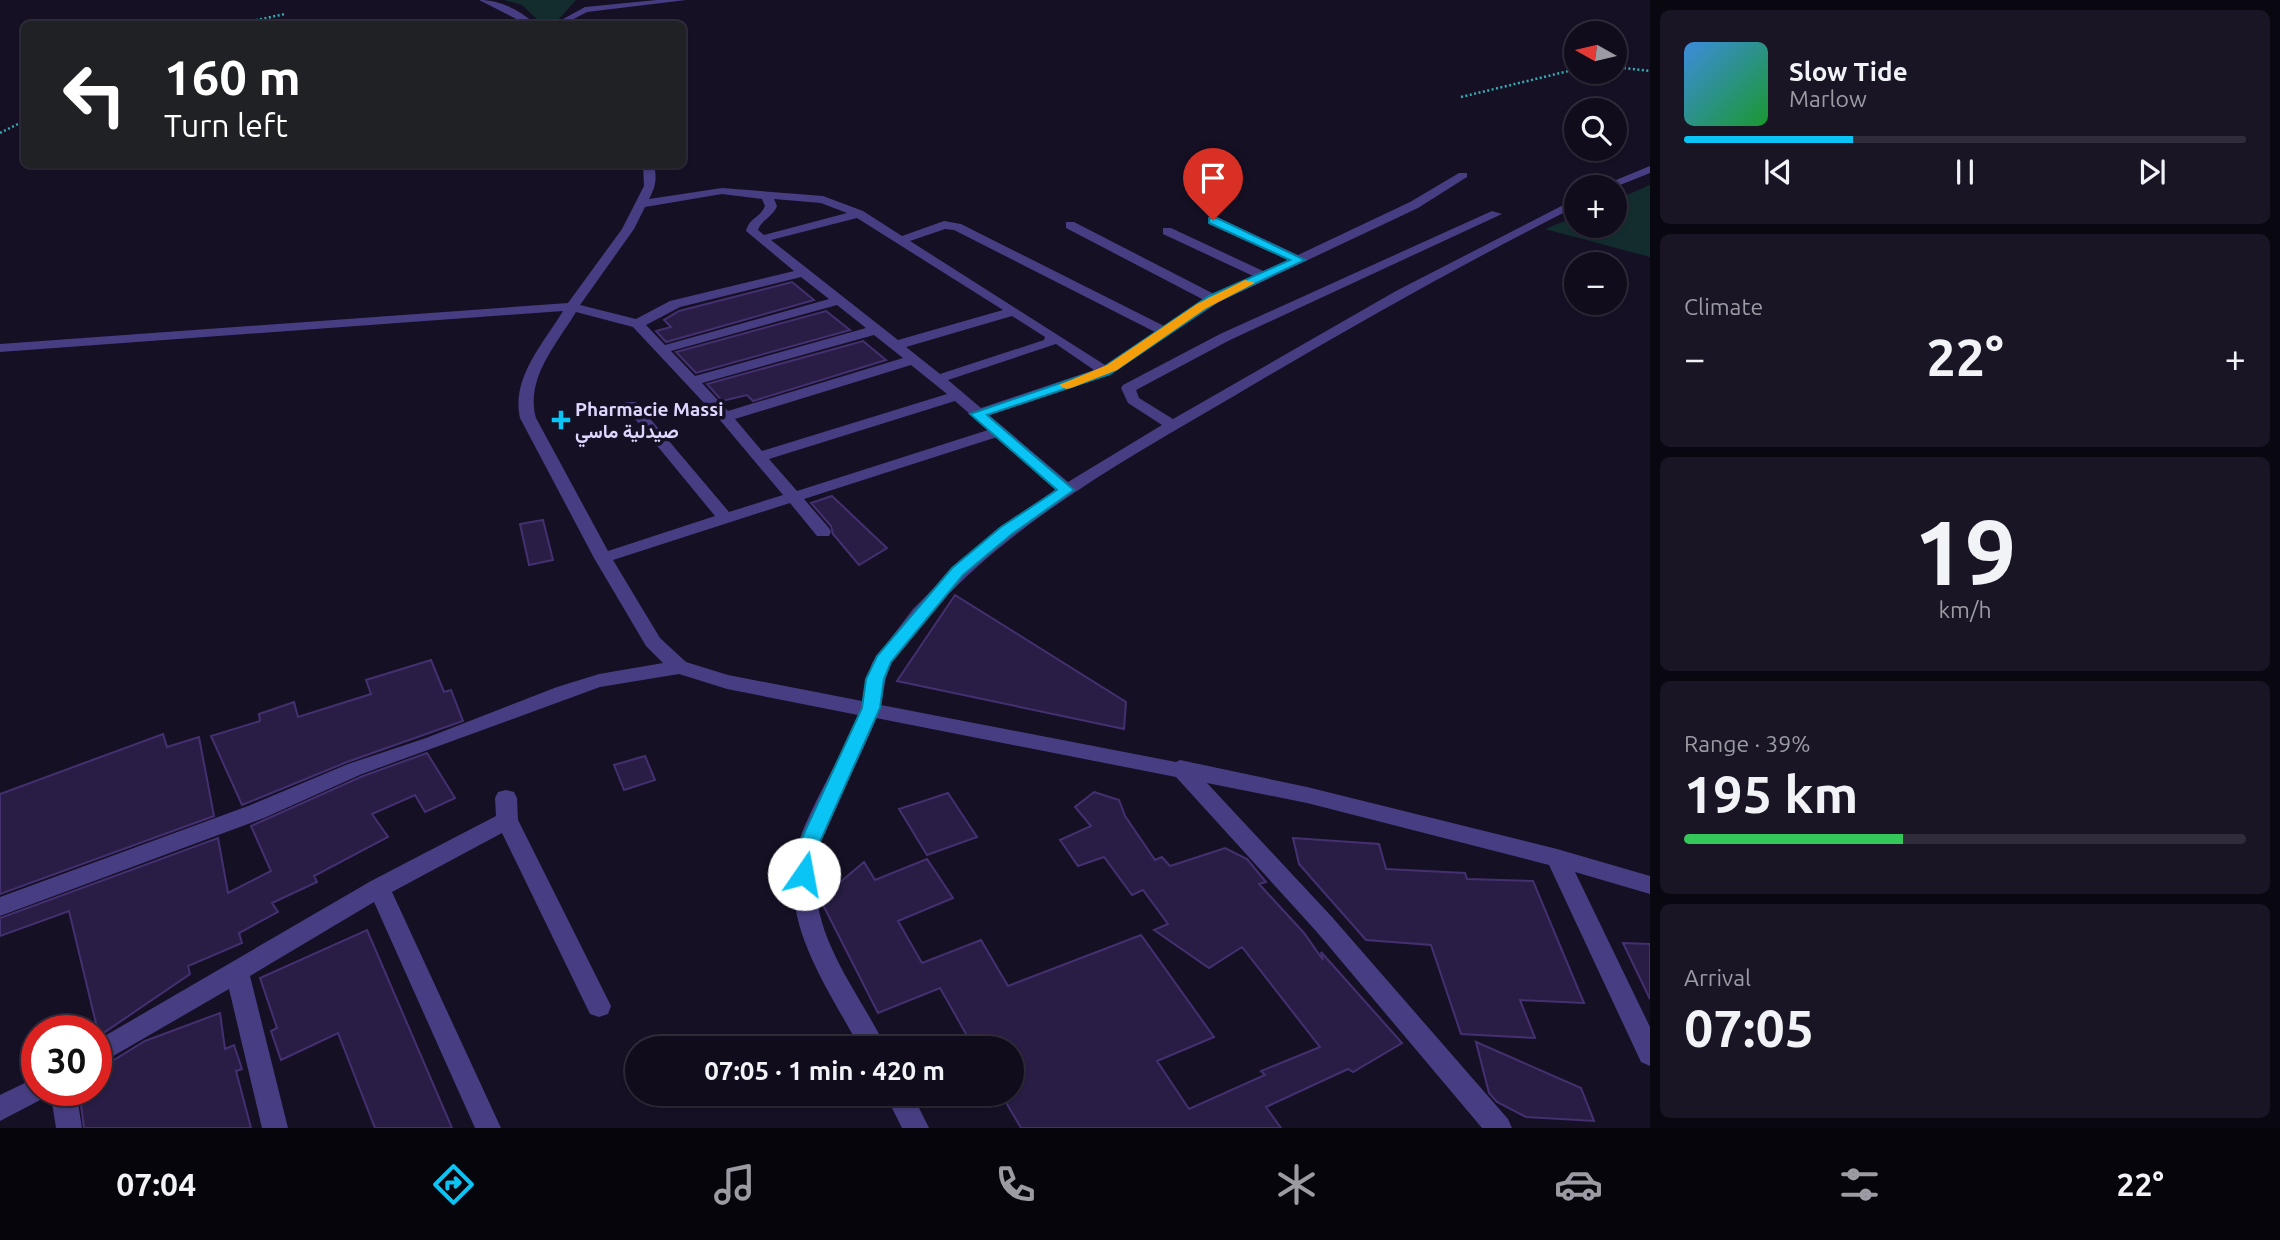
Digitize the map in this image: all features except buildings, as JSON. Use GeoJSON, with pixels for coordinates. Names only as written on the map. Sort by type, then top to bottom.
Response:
{"type":"FeatureCollection","features":[{"type":"Feature","properties":{"kind":"street"},"geometry":{"type":"LineString","coordinates":[[483,0],[513,12],[526,21]]}},
{"type":"Feature","properties":{"kind":"street"},"geometry":{"type":"LineString","coordinates":[[563,21],[587,5],[682,0]]}},
{"type":"Feature","properties":{"kind":"street"},"geometry":{"type":"LineString","coordinates":[[649,168],[651,181],[628,229],[572,307],[531,374],[524,402],[528,418],[603,558],[653,642],[679,667],[727,682],[1180,768],[1307,795],[1557,858],[1650,885]]}},
{"type":"Feature","properties":{"kind":"street"},"geometry":{"type":"LineString","coordinates":[[1627,178],[1650,169]]}},
{"type":"Feature","properties":{"kind":"street"},"geometry":{"type":"LineString","coordinates":[[977,414],[1105,371],[1213,299],[1414,205],[1463,176]]}},
{"type":"Feature","properties":{"kind":"street"},"geometry":{"type":"LineString","coordinates":[[640,204],[706,193],[737,191],[823,200],[859,214],[1015,311],[1105,371]]}},
{"type":"Feature","properties":{"kind":"street"},"geometry":{"type":"LineString","coordinates":[[762,194],[770,199],[768,214],[751,226],[752,231],[914,359],[1067,490]]}},
{"type":"Feature","properties":{"kind":"street"},"geometry":{"type":"LineString","coordinates":[[867,1036],[817,941],[803,894],[804,855],[871,708],[875,679],[884,660],[958,572],[1006,530],[1172,425],[1442,270],[1564,208]]}},
{"type":"Feature","properties":{"kind":"street"},"geometry":{"type":"LineString","coordinates":[[761,239],[859,214]]}},
{"type":"Feature","properties":{"kind":"street"},"geometry":{"type":"LineString","coordinates":[[1172,425],[1133,400],[1128,388],[1225,337],[1496,214]]}},
{"type":"Feature","properties":{"kind":"street"},"geometry":{"type":"LineString","coordinates":[[1213,220],[1299,260]]}},
{"type":"Feature","properties":{"kind":"street"},"geometry":{"type":"LineString","coordinates":[[901,240],[944,225],[957,227],[1165,331]]}},
{"type":"Feature","properties":{"kind":"street"},"geometry":{"type":"LineString","coordinates":[[1070,225],[1213,299]]}},
{"type":"Feature","properties":{"kind":"street"},"geometry":{"type":"LineString","coordinates":[[1167,231],[1264,276]]}},
{"type":"Feature","properties":{"kind":"street"},"geometry":{"type":"LineString","coordinates":[[638,324],[675,304],[803,272]]}},
{"type":"Feature","properties":{"kind":"street"},"geometry":{"type":"LineString","coordinates":[[661,350],[839,300]]}},
{"type":"Feature","properties":{"kind":"street"},"geometry":{"type":"LineString","coordinates":[[0,348],[572,307],[638,324],[725,417],[823,532]]}},
{"type":"Feature","properties":{"kind":"street"},"geometry":{"type":"LineString","coordinates":[[896,345],[1015,311]]}},
{"type":"Feature","properties":{"kind":"street"},"geometry":{"type":"LineString","coordinates":[[690,382],[876,330]]}},
{"type":"Feature","properties":{"kind":"street"},"geometry":{"type":"LineString","coordinates":[[938,379],[1050,343],[1052,336]]}},
{"type":"Feature","properties":{"kind":"street"},"geometry":{"type":"LineString","coordinates":[[725,417],[914,359]]}},
{"type":"Feature","properties":{"kind":"street"},"geometry":{"type":"LineString","coordinates":[[758,457],[956,396]]}},
{"type":"Feature","properties":{"kind":"street"},"geometry":{"type":"LineString","coordinates":[[631,405],[724,517]]}},
{"type":"Feature","properties":{"kind":"street"},"geometry":{"type":"LineString","coordinates":[[603,558],[724,517],[795,498],[998,432]]}},
{"type":"Feature","properties":{"kind":"street"},"geometry":{"type":"LineString","coordinates":[[0,907],[256,812],[355,769],[433,743],[564,692],[599,681],[679,667]]}},
{"type":"Feature","properties":{"kind":"street"},"geometry":{"type":"LineString","coordinates":[[1180,768],[1324,924],[1494,1127]]}},
{"type":"Feature","properties":{"kind":"street"},"geometry":{"type":"LineString","coordinates":[[112,1046],[379,888],[506,809],[599,1006]]}},
{"type":"Feature","properties":{"kind":"street"},"geometry":{"type":"LineString","coordinates":[[1557,858],[1650,1054]]}},
{"type":"Feature","properties":{"kind":"street"},"geometry":{"type":"LineString","coordinates":[[379,888],[488,1128]]}},
{"type":"Feature","properties":{"kind":"street"},"geometry":{"type":"LineString","coordinates":[[237,973],[275,1128]]}},
{"type":"Feature","properties":{"kind":"street"},"geometry":{"type":"LineString","coordinates":[[0,1109],[21,1098]]}},
{"type":"Feature","properties":{"kind":"street"},"geometry":{"type":"LineString","coordinates":[[66,1106],[69,1128]]}},
{"type":"Feature","properties":{"kind":"street"},"geometry":{"type":"LineString","coordinates":[[904,1106],[916,1128]]}},
{"type":"Feature","properties":{"kind":"path"},"geometry":{"type":"LineString","coordinates":[[252,21],[285,14]]}},
{"type":"Feature","properties":{"kind":"path"},"geometry":{"type":"LineString","coordinates":[[1628,68],[1650,71]]}},
{"type":"Feature","properties":{"kind":"path"},"geometry":{"type":"LineString","coordinates":[[1461,97],[1564,72]]}},
{"type":"Feature","properties":{"kind":"path"},"geometry":{"type":"LineString","coordinates":[[0,133],[21,122]]}},
{"type":"Feature","properties":{"kind":"green space"},"geometry":{"type":"Polygon","coordinates":[[[504,0],[576,0],[557,21],[539,21],[522,5],[504,0]]]}},
{"type":"Feature","properties":{"kind":"green space"},"geometry":{"type":"Polygon","coordinates":[[[1650,185],[1650,257],[1579,238],[1627,238],[1627,195],[1650,185]]]}},
{"type":"Feature","properties":{"kind":"green space"},"geometry":{"type":"Polygon","coordinates":[[[1564,221],[1564,234],[1545,229],[1564,221]]]}},
{"type":"Feature","properties":{"kind":"slow traffic"},"geometry":{"type":"LineString","coordinates":[[1066,385],[1112,368],[1201,306],[1249,283]]}},
{"type":"Feature","properties":{"kind":"place","name":"Pharmacie Massi صيدلية ماسي"},"geometry":{"type":"Point","coordinates":[561,420]}},
{"type":"Feature","properties":{"kind":"route"},"geometry":{"type":"LineString","coordinates":[[804,874],[804,855],[871,708],[875,679],[884,660],[958,572],[1006,530],[1067,490],[977,414],[1112,368],[1213,299],[1299,260],[1213,220]]}}]}
